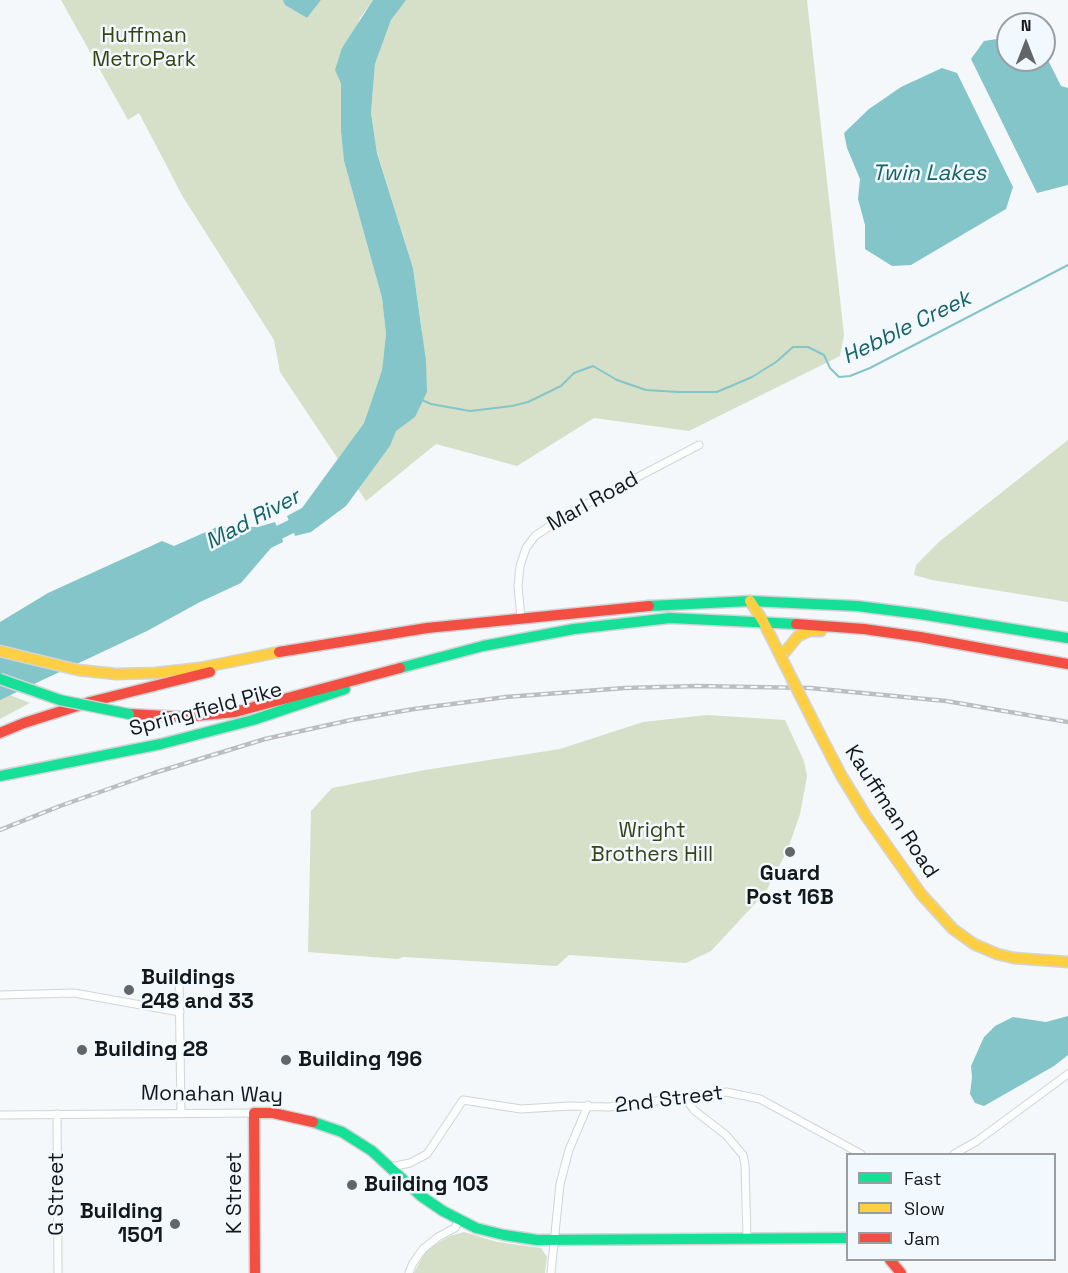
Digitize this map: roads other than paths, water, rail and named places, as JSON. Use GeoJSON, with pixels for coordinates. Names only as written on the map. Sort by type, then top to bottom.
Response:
{"type":"FeatureCollection","features":[{"type":"Feature","properties":{"kind":"main road"},"geometry":{"type":"LineString","coordinates":[[0,651],[78,670],[138,674],[200,668],[271,653],[426,628],[650,606],[750,601],[857,606],[1068,638]]}},
{"type":"Feature","properties":{"kind":"main road","name":"Kauffman Road"},"geometry":{"type":"LineString","coordinates":[[750,601],[763,621],[852,795],[921,894],[953,929],[974,944],[997,954],[1014,958],[1068,962]]}},
{"type":"Feature","properties":{"kind":"main road"},"geometry":{"type":"LineString","coordinates":[[0,679],[60,700],[129,714],[185,717],[235,712],[483,646],[574,629],[670,618],[763,621],[864,629],[1068,664]]}},
{"type":"Feature","properties":{"kind":"main road"},"geometry":{"type":"LineString","coordinates":[[781,657],[794,639],[810,631],[950,643]]}},
{"type":"Feature","properties":{"kind":"main road","name":"Springfield Pike"},"geometry":{"type":"LineString","coordinates":[[0,733],[90,702],[217,670],[384,635]]}},
{"type":"Feature","properties":{"kind":"main road","name":"Springfield Pike"},"geometry":{"type":"LineString","coordinates":[[0,776],[150,746],[252,720],[417,664]]}},
{"type":"Feature","properties":{"kind":"main road","name":"Monahan Way"},"geometry":{"type":"LineString","coordinates":[[254,1113],[286,1115],[322,1124],[361,1144],[391,1167],[421,1196],[459,1220],[476,1228],[504,1235],[537,1240],[846,1238]]}},
{"type":"Feature","properties":{"kind":"main road","name":"K Street"},"geometry":{"type":"LineString","coordinates":[[254,1113],[255,1273]]}},
{"type":"Feature","properties":{"kind":"main road"},"geometry":{"type":"LineString","coordinates":[[891,1261],[901,1273]]}},
{"type":"Feature","properties":{"kind":"street","name":"Marl Road"},"geometry":{"type":"LineString","coordinates":[[521,618],[518,586],[520,566],[524,554],[536,536],[547,527],[699,445]]}},
{"type":"Feature","properties":{"kind":"street"},"geometry":{"type":"LineString","coordinates":[[179,977],[181,1113]]}},
{"type":"Feature","properties":{"kind":"street"},"geometry":{"type":"LineString","coordinates":[[0,995],[74,993],[180,1012]]}},
{"type":"Feature","properties":{"kind":"street"},"geometry":{"type":"LineString","coordinates":[[957,1153],[1068,1074]]}},
{"type":"Feature","properties":{"kind":"street","name":"2nd Street"},"geometry":{"type":"LineString","coordinates":[[391,1167],[410,1163],[426,1154],[463,1100],[521,1109],[615,1107],[719,1092],[747,1095],[776,1107],[857,1153]]}},
{"type":"Feature","properties":{"kind":"street"},"geometry":{"type":"LineString","coordinates":[[683,1096],[694,1111],[726,1135],[743,1155],[746,1166],[747,1238]]}},
{"type":"Feature","properties":{"kind":"street"},"geometry":{"type":"LineString","coordinates":[[550,1273],[557,1201],[564,1168],[575,1134],[588,1106]]}},
{"type":"Feature","properties":{"kind":"street","name":"Monahan Way"},"geometry":{"type":"LineString","coordinates":[[0,1115],[254,1113]]}},
{"type":"Feature","properties":{"kind":"street","name":"G Street"},"geometry":{"type":"LineString","coordinates":[[57,1114],[58,1273]]}},
{"type":"Feature","properties":{"kind":"street"},"geometry":{"type":"LineString","coordinates":[[410,1273],[413,1263],[423,1249],[455,1228],[459,1220]]}},
{"type":"Feature","properties":{"kind":"water"},"geometry":{"type":"Polygon","coordinates":[[[283,0],[321,0],[307,18],[285,5],[283,0]]]}},
{"type":"Feature","properties":{"kind":"water"},"geometry":{"type":"Polygon","coordinates":[[[373,0],[406,0],[391,20],[375,64],[371,113],[377,153],[413,268],[426,361],[427,392],[415,417],[396,431],[390,446],[346,506],[311,532],[295,536],[294,532],[300,527],[293,529],[291,524],[297,519],[289,521],[287,516],[302,508],[364,423],[382,370],[386,334],[382,298],[344,161],[341,132],[341,84],[335,70],[342,48],[373,0]]]}},
{"type":"Feature","properties":{"kind":"water","name":"Twin Lakes"},"geometry":{"type":"Polygon","coordinates":[[[996,39],[996,72],[1054,72],[1061,86],[1068,88],[1068,185],[1037,193],[971,59],[984,41],[996,39]]]}},
{"type":"Feature","properties":{"kind":"water","name":"Twin Lakes"},"geometry":{"type":"Polygon","coordinates":[[[942,68],[957,73],[1013,187],[1006,209],[911,265],[892,266],[865,249],[865,225],[858,199],[860,179],[847,148],[844,133],[869,109],[901,87],[942,68]]]}},
{"type":"Feature","properties":{"kind":"water"},"geometry":{"type":"Polygon","coordinates":[[[275,522],[277,527],[269,532],[278,530],[280,534],[273,540],[282,538],[283,542],[271,548],[241,583],[147,631],[0,700],[0,622],[48,593],[162,541],[174,546],[217,527],[258,527],[275,522]]]}},
{"type":"Feature","properties":{"kind":"water"},"geometry":{"type":"Polygon","coordinates":[[[1068,1016],[1068,1055],[1054,1066],[984,1106],[975,1103],[970,1094],[971,1066],[984,1037],[995,1026],[1013,1017],[1046,1022],[1068,1016]]]}},
{"type":"Feature","properties":{"kind":"waterway","name":"Hebble Creek"},"geometry":{"type":"LineString","coordinates":[[422,400],[431,404],[470,411],[512,406],[528,402],[561,386],[574,373],[593,366],[617,380],[646,390],[717,392],[752,377],[776,362],[793,347],[808,347],[824,355],[830,368],[839,377],[850,376],[870,368],[1068,265]]}},
{"type":"Feature","properties":{"kind":"waterway","name":"Mad River"},"geometry":{"type":"LineString","coordinates":[[265,539],[307,519]]}},
{"type":"Feature","properties":{"kind":"railway"},"geometry":{"type":"LineString","coordinates":[[0,830],[154,773],[265,739],[414,709],[506,697],[625,688],[697,686],[810,688],[946,701],[1068,722]]}},
{"type":"Feature","properties":{"kind":"place","name":"Guard Post 16B"},"geometry":{"type":"Point","coordinates":[790,852]}},
{"type":"Feature","properties":{"kind":"place","name":"Buildings 248 and 33"},"geometry":{"type":"Point","coordinates":[129,990]}},
{"type":"Feature","properties":{"kind":"place","name":"Building 28"},"geometry":{"type":"Point","coordinates":[82,1050]}},
{"type":"Feature","properties":{"kind":"place","name":"Building 196"},"geometry":{"type":"Point","coordinates":[286,1060]}},
{"type":"Feature","properties":{"kind":"place","name":"Building 103"},"geometry":{"type":"Point","coordinates":[352,1185]}},
{"type":"Feature","properties":{"kind":"place","name":"Building 1501"},"geometry":{"type":"Point","coordinates":[175,1224]}},
{"type":"Feature","properties":{"kind":"park label","name":"Huffman MetroPark"},"geometry":{"type":"Point","coordinates":[144,48]}},
{"type":"Feature","properties":{"kind":"park label","name":"Wright Brothers Hill"},"geometry":{"type":"Point","coordinates":[652,843]}}]}
